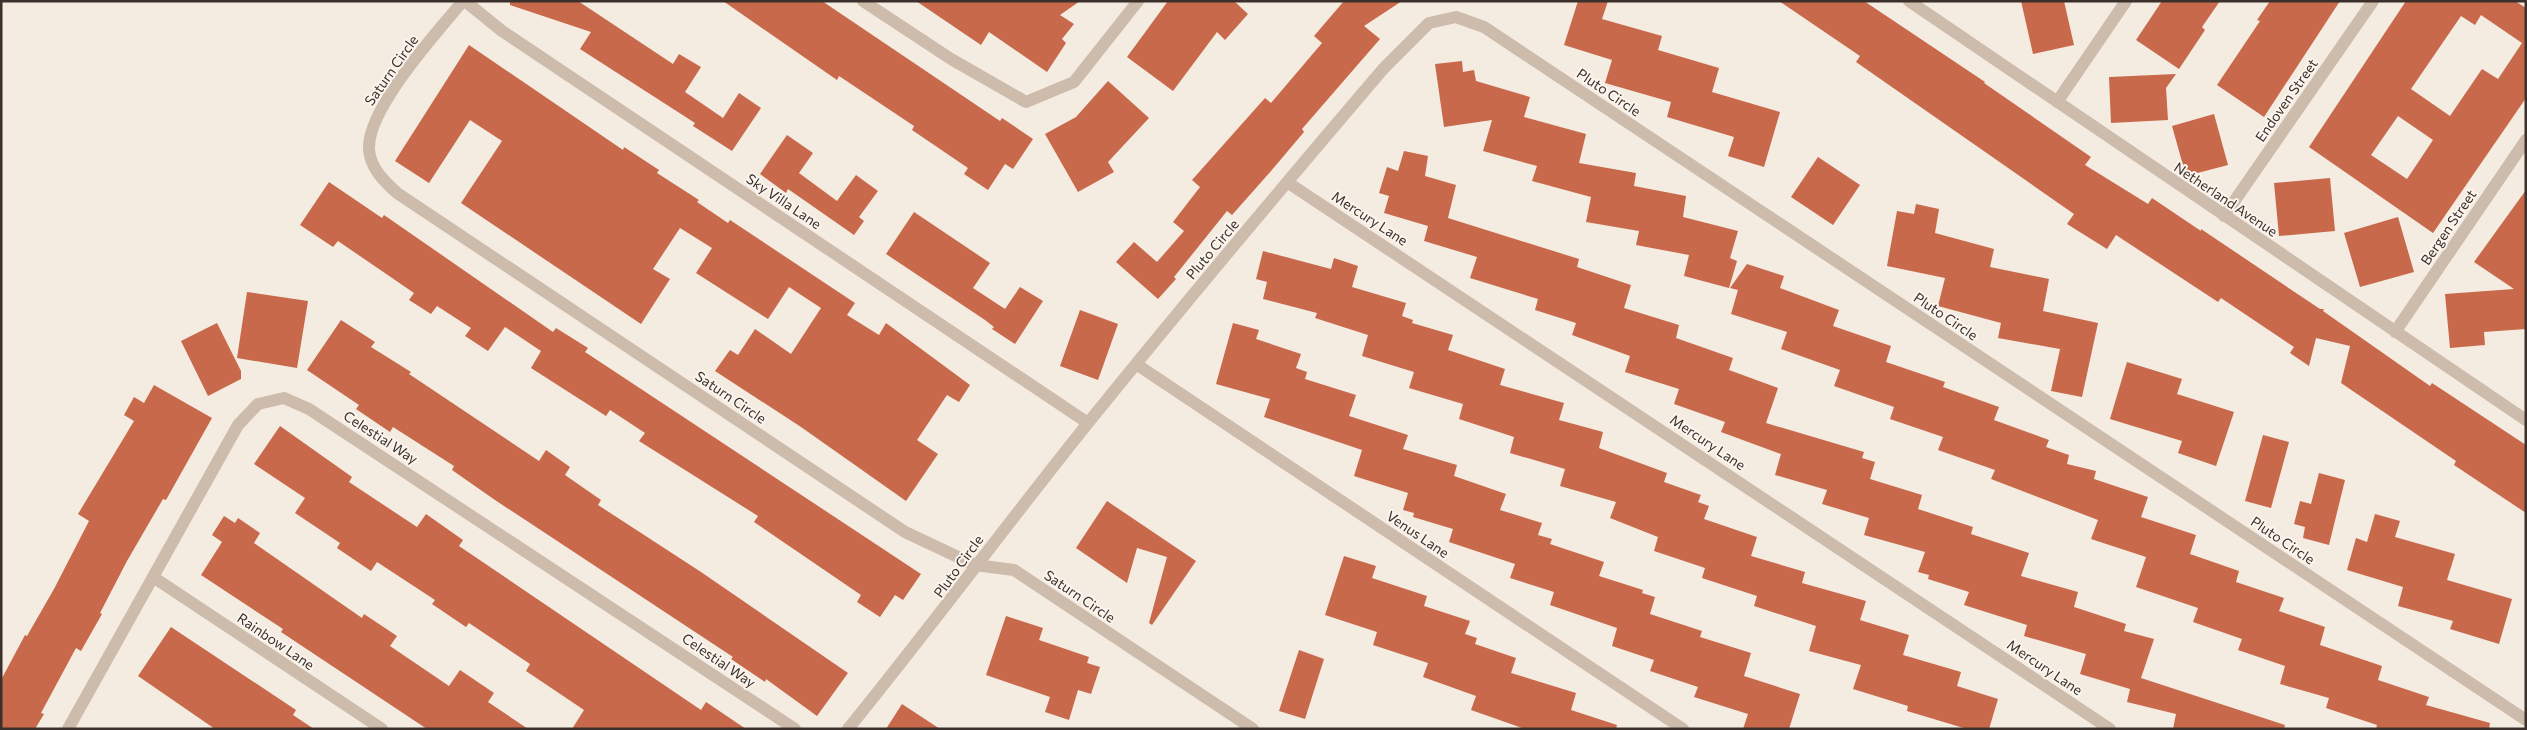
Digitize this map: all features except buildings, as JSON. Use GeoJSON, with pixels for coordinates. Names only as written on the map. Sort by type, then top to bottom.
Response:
{"type":"FeatureCollection","features":[{"type":"Feature","properties":{"kind":"street","name":"Sky Villa Lane"},"geometry":{"type":"LineString","coordinates":[[464,1],[510,36],[1088,422]]}},
{"type":"Feature","properties":{"kind":"street","name":"Saturn Circle"},"geometry":{"type":"LineString","coordinates":[[464,1],[431,38],[389,97],[374,122],[369,149],[378,175],[397,193],[905,532],[975,565],[1014,570],[1253,729]]}},
{"type":"Feature","properties":{"kind":"street"},"geometry":{"type":"LineString","coordinates":[[863,1],[951,59],[1026,102],[1074,82],[1138,1]]}},
{"type":"Feature","properties":{"kind":"street","name":"Netherland Avenue"},"geometry":{"type":"LineString","coordinates":[[1909,1],[2526,420]]}},
{"type":"Feature","properties":{"kind":"street"},"geometry":{"type":"LineString","coordinates":[[2057,102],[2126,1]]}},
{"type":"Feature","properties":{"kind":"street","name":"Endoven Street"},"geometry":{"type":"LineString","coordinates":[[2224,216],[2373,1]]}},
{"type":"Feature","properties":{"kind":"street","name":"Pluto Circle"},"geometry":{"type":"LineString","coordinates":[[848,729],[933,624],[975,565],[1088,422],[1384,68],[1429,23],[1456,17],[1484,26],[2526,720]]}},
{"type":"Feature","properties":{"kind":"street","name":"Bergen Street"},"geometry":{"type":"LineString","coordinates":[[2395,332],[2526,140]]}},
{"type":"Feature","properties":{"kind":"street","name":"Mercury Lane"},"geometry":{"type":"LineString","coordinates":[[1287,182],[2110,729]]}},
{"type":"Feature","properties":{"kind":"street","name":"Venus Lane"},"geometry":{"type":"LineString","coordinates":[[1136,364],[1683,729]]}},
{"type":"Feature","properties":{"kind":"street","name":"Celestial Way"},"geometry":{"type":"LineString","coordinates":[[68,729],[238,425],[258,404],[284,398],[310,409],[795,729]]}},
{"type":"Feature","properties":{"kind":"street","name":"Rainbow Lane"},"geometry":{"type":"LineString","coordinates":[[153,577],[382,729]]}}]}
